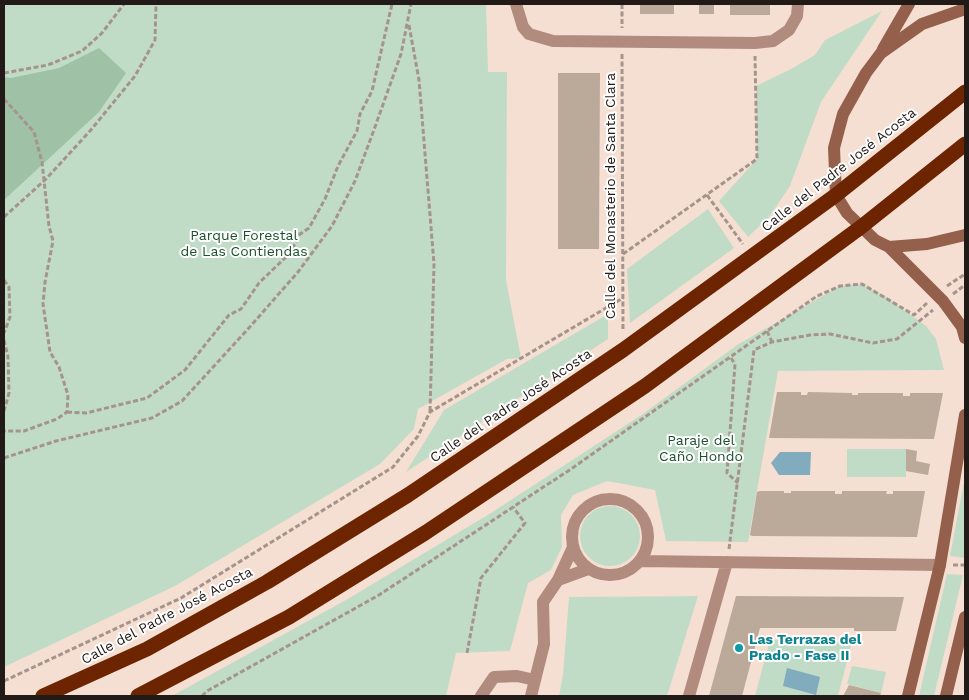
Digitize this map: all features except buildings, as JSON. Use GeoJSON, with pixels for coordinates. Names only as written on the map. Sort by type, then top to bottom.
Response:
{"type":"FeatureCollection","features":[{"type":"Feature","properties":{"kind":"highway","name":"Calle del Padre José Acosta"},"geometry":{"type":"LineString","coordinates":[[43,696],[146,649],[267,582],[408,496],[623,350],[836,195],[965,92]]}},
{"type":"Feature","properties":{"kind":"highway"},"geometry":{"type":"LineString","coordinates":[[138,696],[288,617],[426,533],[645,386],[861,227],[965,144]]}},
{"type":"Feature","properties":{"kind":"main road"},"geometry":{"type":"LineString","coordinates":[[908,4],[843,114],[834,148],[836,195],[847,213],[875,240],[889,247],[943,302],[962,327],[965,338]]}},
{"type":"Feature","properties":{"kind":"main road"},"geometry":{"type":"LineString","coordinates":[[881,52],[922,24],[965,9]]}},
{"type":"Feature","properties":{"kind":"main road"},"geometry":{"type":"LineString","coordinates":[[889,247],[928,244],[965,235]]}},
{"type":"Feature","properties":{"kind":"main road"},"geometry":{"type":"LineString","coordinates":[[908,696],[940,565],[965,415]]}},
{"type":"Feature","properties":{"kind":"main road"},"geometry":{"type":"LineString","coordinates":[[946,696],[965,617]]}},
{"type":"Feature","properties":{"kind":"street"},"geometry":{"type":"LineString","coordinates":[[516,4],[523,27],[530,34],[553,41],[755,43],[773,41],[789,30],[797,16],[798,4]]}},
{"type":"Feature","properties":{"kind":"street"},"geometry":{"type":"LineString","coordinates":[[605,499],[618,500],[635,508],[646,524],[649,536],[646,549],[640,560],[622,574],[610,575],[588,569],[582,563],[573,547],[572,534],[575,521],[582,511],[593,503],[605,499]]}},
{"type":"Feature","properties":{"kind":"street"},"geometry":{"type":"LineString","coordinates":[[531,696],[544,644],[542,602],[558,580],[573,547]]}},
{"type":"Feature","properties":{"kind":"street"},"geometry":{"type":"LineString","coordinates":[[640,560],[940,565]]}},
{"type":"Feature","properties":{"kind":"street"},"geometry":{"type":"LineString","coordinates":[[689,696],[727,562]]}},
{"type":"Feature","properties":{"kind":"street"},"geometry":{"type":"LineString","coordinates":[[558,580],[588,569]]}},
{"type":"Feature","properties":{"kind":"street"},"geometry":{"type":"LineString","coordinates":[[481,696],[494,677],[517,676],[535,680]]}},
{"type":"Feature","properties":{"kind":"path"},"geometry":{"type":"LineString","coordinates":[[4,73],[48,65],[82,51],[102,33],[124,4]]}},
{"type":"Feature","properties":{"kind":"path"},"geometry":{"type":"LineString","coordinates":[[4,217],[45,180],[90,131],[136,76],[155,40],[156,4]]}},
{"type":"Feature","properties":{"kind":"path"},"geometry":{"type":"LineString","coordinates":[[4,431],[24,431],[58,419],[67,412],[86,413],[147,398],[185,370],[229,315],[240,309],[259,283],[290,253],[300,234],[309,228],[358,130],[360,114],[372,91],[392,4]]}},
{"type":"Feature","properties":{"kind":"path"},"geometry":{"type":"LineString","coordinates":[[4,458],[56,441],[152,418],[182,401],[298,272],[332,226],[355,181],[401,54],[411,4]]}},
{"type":"Feature","properties":{"kind":"path","name":"Calle del Monasterio de Santa Clara"},"geometry":{"type":"LineString","coordinates":[[622,4],[623,350]]}},
{"type":"Feature","properties":{"kind":"path"},"geometry":{"type":"LineString","coordinates":[[4,681],[181,598],[393,467],[418,436],[430,412],[434,264],[418,80],[408,22]]}},
{"type":"Feature","properties":{"kind":"path"},"geometry":{"type":"LineString","coordinates":[[623,254],[757,159],[755,43]]}},
{"type":"Feature","properties":{"kind":"path"},"geometry":{"type":"LineString","coordinates":[[4,99],[34,132],[42,162],[49,226],[53,241],[43,304],[50,352],[59,367],[68,395],[67,412]]}},
{"type":"Feature","properties":{"kind":"path"},"geometry":{"type":"LineString","coordinates":[[707,195],[743,244]]}},
{"type":"Feature","properties":{"kind":"path"},"geometry":{"type":"LineString","coordinates":[[4,280],[9,287],[10,317],[4,332]]}},
{"type":"Feature","properties":{"kind":"path"},"geometry":{"type":"LineString","coordinates":[[202,696],[207,691],[379,595],[513,507],[731,358],[817,296],[840,286],[862,284],[885,296]]}},
{"type":"Feature","properties":{"kind":"path"},"geometry":{"type":"LineString","coordinates":[[430,412],[623,298]]}},
{"type":"Feature","properties":{"kind":"path"},"geometry":{"type":"LineString","coordinates":[[727,562],[754,350],[772,342],[810,335],[830,334],[873,343],[897,339],[943,302]]}},
{"type":"Feature","properties":{"kind":"path"},"geometry":{"type":"LineString","coordinates":[[767,331],[772,342]]}},
{"type":"Feature","properties":{"kind":"path"},"geometry":{"type":"LineString","coordinates":[[4,340],[8,356],[9,393],[4,411]]}},
{"type":"Feature","properties":{"kind":"path"},"geometry":{"type":"LineString","coordinates":[[731,358],[735,364],[727,473],[738,483]]}},
{"type":"Feature","properties":{"kind":"path"},"geometry":{"type":"LineString","coordinates":[[467,653],[480,578],[525,522],[513,507]]}},
{"type":"Feature","properties":{"kind":"green space","name":"Parque Forestal de Las Contiendas"},"geometry":{"type":"Polygon","coordinates":[[[4,4],[486,4],[488,72],[507,72],[506,280],[521,358],[507,359],[418,409],[414,429],[380,464],[175,586],[4,667],[4,4]]]}},
{"type":"Feature","properties":{"kind":"green space"},"geometry":{"type":"Polygon","coordinates":[[[882,11],[821,102],[790,186],[769,217],[748,237],[719,201],[757,159],[756,86],[815,55],[825,40],[882,11]]]}},
{"type":"Feature","properties":{"kind":"green space"},"geometry":{"type":"Polygon","coordinates":[[[99,48],[126,73],[99,112],[4,200],[4,77],[11,78],[59,68],[99,48]]]}},
{"type":"Feature","properties":{"kind":"green space"},"geometry":{"type":"Polygon","coordinates":[[[708,209],[734,248],[630,323],[627,269],[708,209]]]}},
{"type":"Feature","properties":{"kind":"green space","name":"Paraje del Caño Hondo"},"geometry":{"type":"Polygon","coordinates":[[[862,284],[885,296],[926,326],[936,339],[944,370],[778,371],[748,542],[666,541],[655,490],[607,481],[573,495],[561,515],[562,547],[551,570],[528,583],[510,651],[456,653],[446,696],[172,696],[346,600],[491,513],[643,414],[737,345],[840,286],[862,284]]]}},
{"type":"Feature","properties":{"kind":"green space"},"geometry":{"type":"Polygon","coordinates":[[[608,314],[608,339],[406,472],[444,410],[608,314]]]}},
{"type":"Feature","properties":{"kind":"green space"},"geometry":{"type":"Polygon","coordinates":[[[847,449],[906,449],[906,477],[847,477],[847,449]]]}},
{"type":"Feature","properties":{"kind":"green space"},"geometry":{"type":"Polygon","coordinates":[[[965,477],[965,558],[950,556],[965,477]]]}},
{"type":"Feature","properties":{"kind":"green space"},"geometry":{"type":"Polygon","coordinates":[[[604,506],[616,506],[627,511],[635,519],[640,530],[638,548],[627,561],[616,566],[604,566],[593,561],[585,553],[580,542],[580,530],[585,519],[593,511],[604,506]]]}},
{"type":"Feature","properties":{"kind":"green space"},"geometry":{"type":"Polygon","coordinates":[[[947,574],[963,575],[934,696],[919,696],[947,574]]]}},
{"type":"Feature","properties":{"kind":"green space"},"geometry":{"type":"Polygon","coordinates":[[[698,596],[667,696],[559,696],[563,675],[569,597],[698,596]]]}},
{"type":"Feature","properties":{"kind":"green space"},"geometry":{"type":"Polygon","coordinates":[[[770,640],[852,642],[838,696],[755,696],[770,640]]]}},
{"type":"Feature","properties":{"kind":"green space"},"geometry":{"type":"Polygon","coordinates":[[[852,666],[886,672],[881,693],[847,684],[852,666]]]}},
{"type":"Feature","properties":{"kind":"water"},"geometry":{"type":"Polygon","coordinates":[[[780,452],[811,452],[810,475],[779,475],[771,463],[780,452]]]}},
{"type":"Feature","properties":{"kind":"water"},"geometry":{"type":"Polygon","coordinates":[[[787,668],[820,677],[816,695],[783,686],[787,668]]]}},
{"type":"Feature","properties":{"kind":"place","name":"Las Terrazas del Prado - Fase II"},"geometry":{"type":"Point","coordinates":[739,648]}}]}
